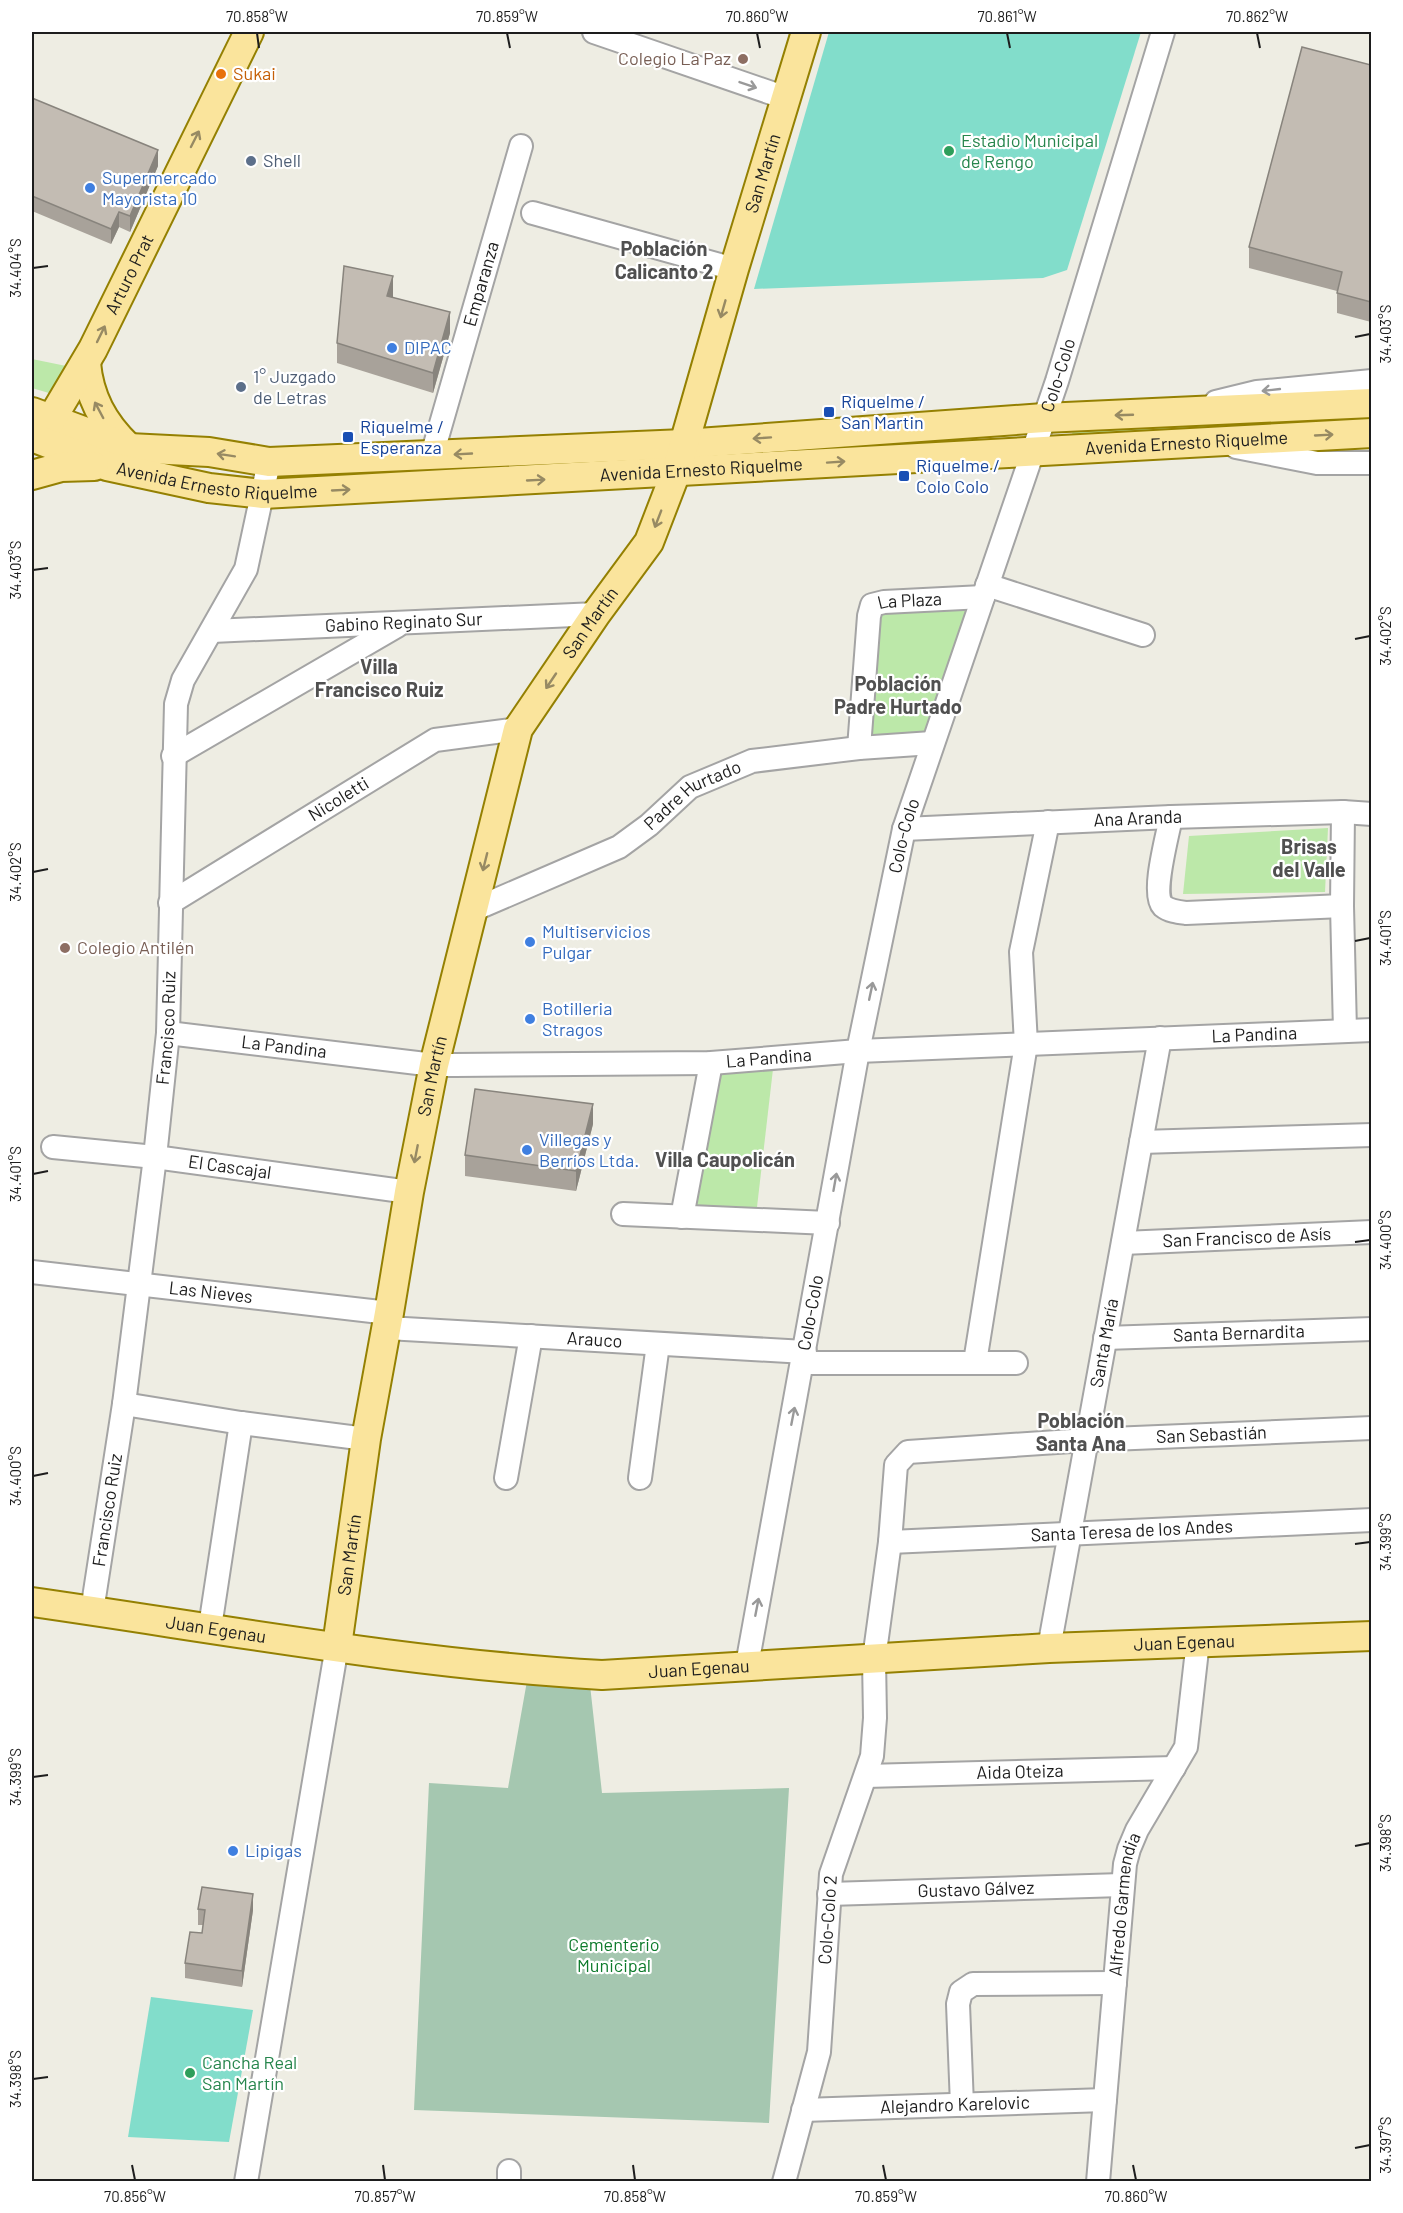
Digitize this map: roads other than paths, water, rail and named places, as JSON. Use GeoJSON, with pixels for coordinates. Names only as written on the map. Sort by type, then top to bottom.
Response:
{"type":"FeatureCollection","features":[{"type":"Feature","properties":{"kind":"main road","name":"Arturo Prat"},"geometry":{"type":"LineString","coordinates":[[37,432],[86,363],[249,32]]}},
{"type":"Feature","properties":{"kind":"main road","name":"San Martín"},"geometry":{"type":"LineString","coordinates":[[337,1647],[366,1439],[409,1192],[434,1065],[518,729],[596,614],[649,543],[676,472],[734,268],[806,32]]}},
{"type":"Feature","properties":{"kind":"main road"},"geometry":{"type":"LineString","coordinates":[[86,363],[89,387],[97,408],[111,429],[129,448]]}},
{"type":"Feature","properties":{"kind":"main road","name":"Avenida Ernesto Riquelme"},"geometry":{"type":"LineString","coordinates":[[37,432],[129,448],[209,452],[269,462],[684,444],[1044,418],[1371,403]]}},
{"type":"Feature","properties":{"kind":"main road","name":"Avenida Ernesto Riquelme"},"geometry":{"type":"LineString","coordinates":[[37,432],[107,466],[209,488],[262,494],[1371,433]]}},
{"type":"Feature","properties":{"kind":"main road"},"geometry":{"type":"LineString","coordinates":[[32,475],[61,467],[107,466]]}},
{"type":"Feature","properties":{"kind":"main road","name":"Juan Egenau"},"geometry":{"type":"LineString","coordinates":[[32,1602],[337,1647],[539,1671],[602,1675],[1049,1648],[1371,1636]]}},
{"type":"Feature","properties":{"kind":"street"},"geometry":{"type":"LineString","coordinates":[[594,32],[786,98]]}},
{"type":"Feature","properties":{"kind":"street","name":"Colo-Colo"},"geometry":{"type":"LineString","coordinates":[[747,1665],[858,1051],[904,829],[1044,418],[1163,32]]}},
{"type":"Feature","properties":{"kind":"street","name":"Emparanza"},"geometry":{"type":"LineString","coordinates":[[432,456],[521,146]]}},
{"type":"Feature","properties":{"kind":"street"},"geometry":{"type":"LineString","coordinates":[[533,213],[734,268]]}},
{"type":"Feature","properties":{"kind":"street"},"geometry":{"type":"LineString","coordinates":[[1166,413],[1257,392],[1371,381]]}},
{"type":"Feature","properties":{"kind":"street"},"geometry":{"type":"LineString","coordinates":[[1205,442],[1317,463],[1371,463]]}},
{"type":"Feature","properties":{"kind":"street","name":"Francisco Ruiz"},"geometry":{"type":"LineString","coordinates":[[92,1611],[124,1404],[168,1033],[176,704],[183,681],[246,568],[269,462]]}},
{"type":"Feature","properties":{"kind":"street","name":"La Plaza"},"geometry":{"type":"LineString","coordinates":[[860,748],[869,616],[872,605],[985,591],[1143,635]]}},
{"type":"Feature","properties":{"kind":"street","name":"Gabino Reginato Sur"},"geometry":{"type":"LineString","coordinates":[[212,631],[596,614]]}},
{"type":"Feature","properties":{"kind":"street"},"geometry":{"type":"LineString","coordinates":[[173,756],[400,624]]}},
{"type":"Feature","properties":{"kind":"street","name":"Nicoletti"},"geometry":{"type":"LineString","coordinates":[[170,903],[435,741],[518,729]]}},
{"type":"Feature","properties":{"kind":"street","name":"Padre Hurtado"},"geometry":{"type":"LineString","coordinates":[[473,910],[619,847],[649,825],[690,787],[752,761],[860,748],[932,743]]}},
{"type":"Feature","properties":{"kind":"street"},"geometry":{"type":"LineString","coordinates":[[1343,813],[1342,906],[1345,1031]]}},
{"type":"Feature","properties":{"kind":"street","name":"Ana Aranda"},"geometry":{"type":"LineString","coordinates":[[904,829],[1170,817],[1371,814]]}},
{"type":"Feature","properties":{"kind":"street"},"geometry":{"type":"LineString","coordinates":[[1170,817],[1158,899],[1171,910],[1186,913],[1342,906]]}},
{"type":"Feature","properties":{"kind":"street"},"geometry":{"type":"LineString","coordinates":[[975,1362],[1026,1044],[1021,952],[1048,822]]}},
{"type":"Feature","properties":{"kind":"street","name":"La Pandina"},"geometry":{"type":"LineString","coordinates":[[168,1033],[434,1065],[711,1063],[858,1051],[1371,1030]]}},
{"type":"Feature","properties":{"kind":"street","name":"Santa María"},"geometry":{"type":"LineString","coordinates":[[1049,1648],[1160,1038]]}},
{"type":"Feature","properties":{"kind":"street"},"geometry":{"type":"LineString","coordinates":[[682,1217],[711,1063]]}},
{"type":"Feature","properties":{"kind":"street"},"geometry":{"type":"LineString","coordinates":[[1141,1142],[1371,1135]]}},
{"type":"Feature","properties":{"kind":"street","name":"El Cascajal"},"geometry":{"type":"LineString","coordinates":[[52,1147],[155,1157],[409,1192]]}},
{"type":"Feature","properties":{"kind":"street"},"geometry":{"type":"LineString","coordinates":[[623,1214],[828,1222]]}},
{"type":"Feature","properties":{"kind":"street","name":"San Francisco de Asís"},"geometry":{"type":"LineString","coordinates":[[1123,1243],[1371,1232]]}},
{"type":"Feature","properties":{"kind":"street","name":"Las Nieves"},"geometry":{"type":"LineString","coordinates":[[32,1272],[138,1284],[388,1320]]}},
{"type":"Feature","properties":{"kind":"street","name":"Arauco"},"geometry":{"type":"LineString","coordinates":[[388,1320],[531,1336],[658,1344],[804,1358],[1016,1363]]}},
{"type":"Feature","properties":{"kind":"street","name":"Santa Bernardita"},"geometry":{"type":"LineString","coordinates":[[1106,1338],[1371,1329]]}},
{"type":"Feature","properties":{"kind":"street"},"geometry":{"type":"LineString","coordinates":[[506,1478],[531,1336]]}},
{"type":"Feature","properties":{"kind":"street"},"geometry":{"type":"LineString","coordinates":[[640,1478],[658,1344]]}},
{"type":"Feature","properties":{"kind":"street"},"geometry":{"type":"LineString","coordinates":[[124,1404],[241,1423],[366,1439]]}},
{"type":"Feature","properties":{"kind":"street"},"geometry":{"type":"LineString","coordinates":[[210,1627],[241,1423]]}},
{"type":"Feature","properties":{"kind":"street","name":"San Sebastián"},"geometry":{"type":"LineString","coordinates":[[908,1452],[1087,1440],[1371,1428]]}},
{"type":"Feature","properties":{"kind":"street","name":"Colo-Colo 2"},"geometry":{"type":"LineString","coordinates":[[784,2181],[822,2034],[829,1894],[836,1858],[866,1776],[874,1740],[874,1659],[890,1542],[896,1465],[908,1452]]}},
{"type":"Feature","properties":{"kind":"street","name":"Santa Teresa de los Andes"},"geometry":{"type":"LineString","coordinates":[[890,1542],[1371,1520]]}},
{"type":"Feature","properties":{"kind":"street","name":"Alfredo Garmendia"},"geometry":{"type":"LineString","coordinates":[[1098,2181],[1122,1885],[1129,1849],[1137,1830],[1181,1758],[1188,1738],[1198,1641]]}},
{"type":"Feature","properties":{"kind":"street","name":"San Martín"},"geometry":{"type":"LineString","coordinates":[[246,2181],[337,1647]]}},
{"type":"Feature","properties":{"kind":"street","name":"Aida Oteiza"},"geometry":{"type":"LineString","coordinates":[[866,1776],[1174,1768]]}},
{"type":"Feature","properties":{"kind":"street","name":"Gustavo Gálvez"},"geometry":{"type":"LineString","coordinates":[[829,1894],[1122,1885]]}},
{"type":"Feature","properties":{"kind":"street"},"geometry":{"type":"LineString","coordinates":[[962,2105],[958,2004],[961,1992],[973,1984],[1115,1983]]}},
{"type":"Feature","properties":{"kind":"street","name":"Alejandro Karelovic"},"geometry":{"type":"LineString","coordinates":[[803,2110],[1105,2100]]}},
{"type":"Feature","properties":{"kind":"place","name":"Colegio La Paz"},"geometry":{"type":"Point","coordinates":[743,59]}},
{"type":"Feature","properties":{"kind":"place","name":"Sukai"},"geometry":{"type":"Point","coordinates":[221,74]}},
{"type":"Feature","properties":{"kind":"place","name":"Estadio Municipal de Rengo"},"geometry":{"type":"Point","coordinates":[949,151]}},
{"type":"Feature","properties":{"kind":"place","name":"Shell"},"geometry":{"type":"Point","coordinates":[251,161]}},
{"type":"Feature","properties":{"kind":"place","name":"Supermercado Mayorista 10"},"geometry":{"type":"Point","coordinates":[90,188]}},
{"type":"Feature","properties":{"kind":"place","name":"DIPAC"},"geometry":{"type":"Point","coordinates":[392,348]}},
{"type":"Feature","properties":{"kind":"place","name":"1° Juzgado de Letras"},"geometry":{"type":"Point","coordinates":[241,387]}},
{"type":"Feature","properties":{"kind":"place","name":"Riquelme / San Martin"},"geometry":{"type":"Point","coordinates":[829,412]}},
{"type":"Feature","properties":{"kind":"place","name":"Riquelme / Esperanza"},"geometry":{"type":"Point","coordinates":[348,437]}},
{"type":"Feature","properties":{"kind":"place","name":"Riquelme / Colo Colo"},"geometry":{"type":"Point","coordinates":[904,476]}},
{"type":"Feature","properties":{"kind":"place","name":"Multiservicios Pulgar"},"geometry":{"type":"Point","coordinates":[530,942]}},
{"type":"Feature","properties":{"kind":"place","name":"Colegio Antilén"},"geometry":{"type":"Point","coordinates":[65,948]}},
{"type":"Feature","properties":{"kind":"place","name":"Botilleria Stragos"},"geometry":{"type":"Point","coordinates":[530,1019]}},
{"type":"Feature","properties":{"kind":"place","name":"Villegas y Berríos Ltda."},"geometry":{"type":"Point","coordinates":[527,1150]}},
{"type":"Feature","properties":{"kind":"place","name":"Lipigas"},"geometry":{"type":"Point","coordinates":[233,1851]}},
{"type":"Feature","properties":{"kind":"place","name":"Cancha Real San Martín"},"geometry":{"type":"Point","coordinates":[190,2073]}},
{"type":"Feature","properties":{"kind":"district","name":"Población Calicanto 2"},"geometry":{"type":"Point","coordinates":[664,260]}},
{"type":"Feature","properties":{"kind":"district","name":"Villa Francisco Ruiz"},"geometry":{"type":"Point","coordinates":[379,678]}},
{"type":"Feature","properties":{"kind":"district","name":"Población Padre Hurtado"},"geometry":{"type":"Point","coordinates":[898,696]}},
{"type":"Feature","properties":{"kind":"district","name":"Brisas del Valle"},"geometry":{"type":"Point","coordinates":[1309,858]}},
{"type":"Feature","properties":{"kind":"district","name":"Villa Caupolicán"},"geometry":{"type":"Point","coordinates":[725,1160]}},
{"type":"Feature","properties":{"kind":"district","name":"Población Santa Ana"},"geometry":{"type":"Point","coordinates":[1081,1432]}},
{"type":"Feature","properties":{"kind":"park label","name":"Cementerio Municipal"},"geometry":{"type":"Point","coordinates":[614,1955]}}]}
